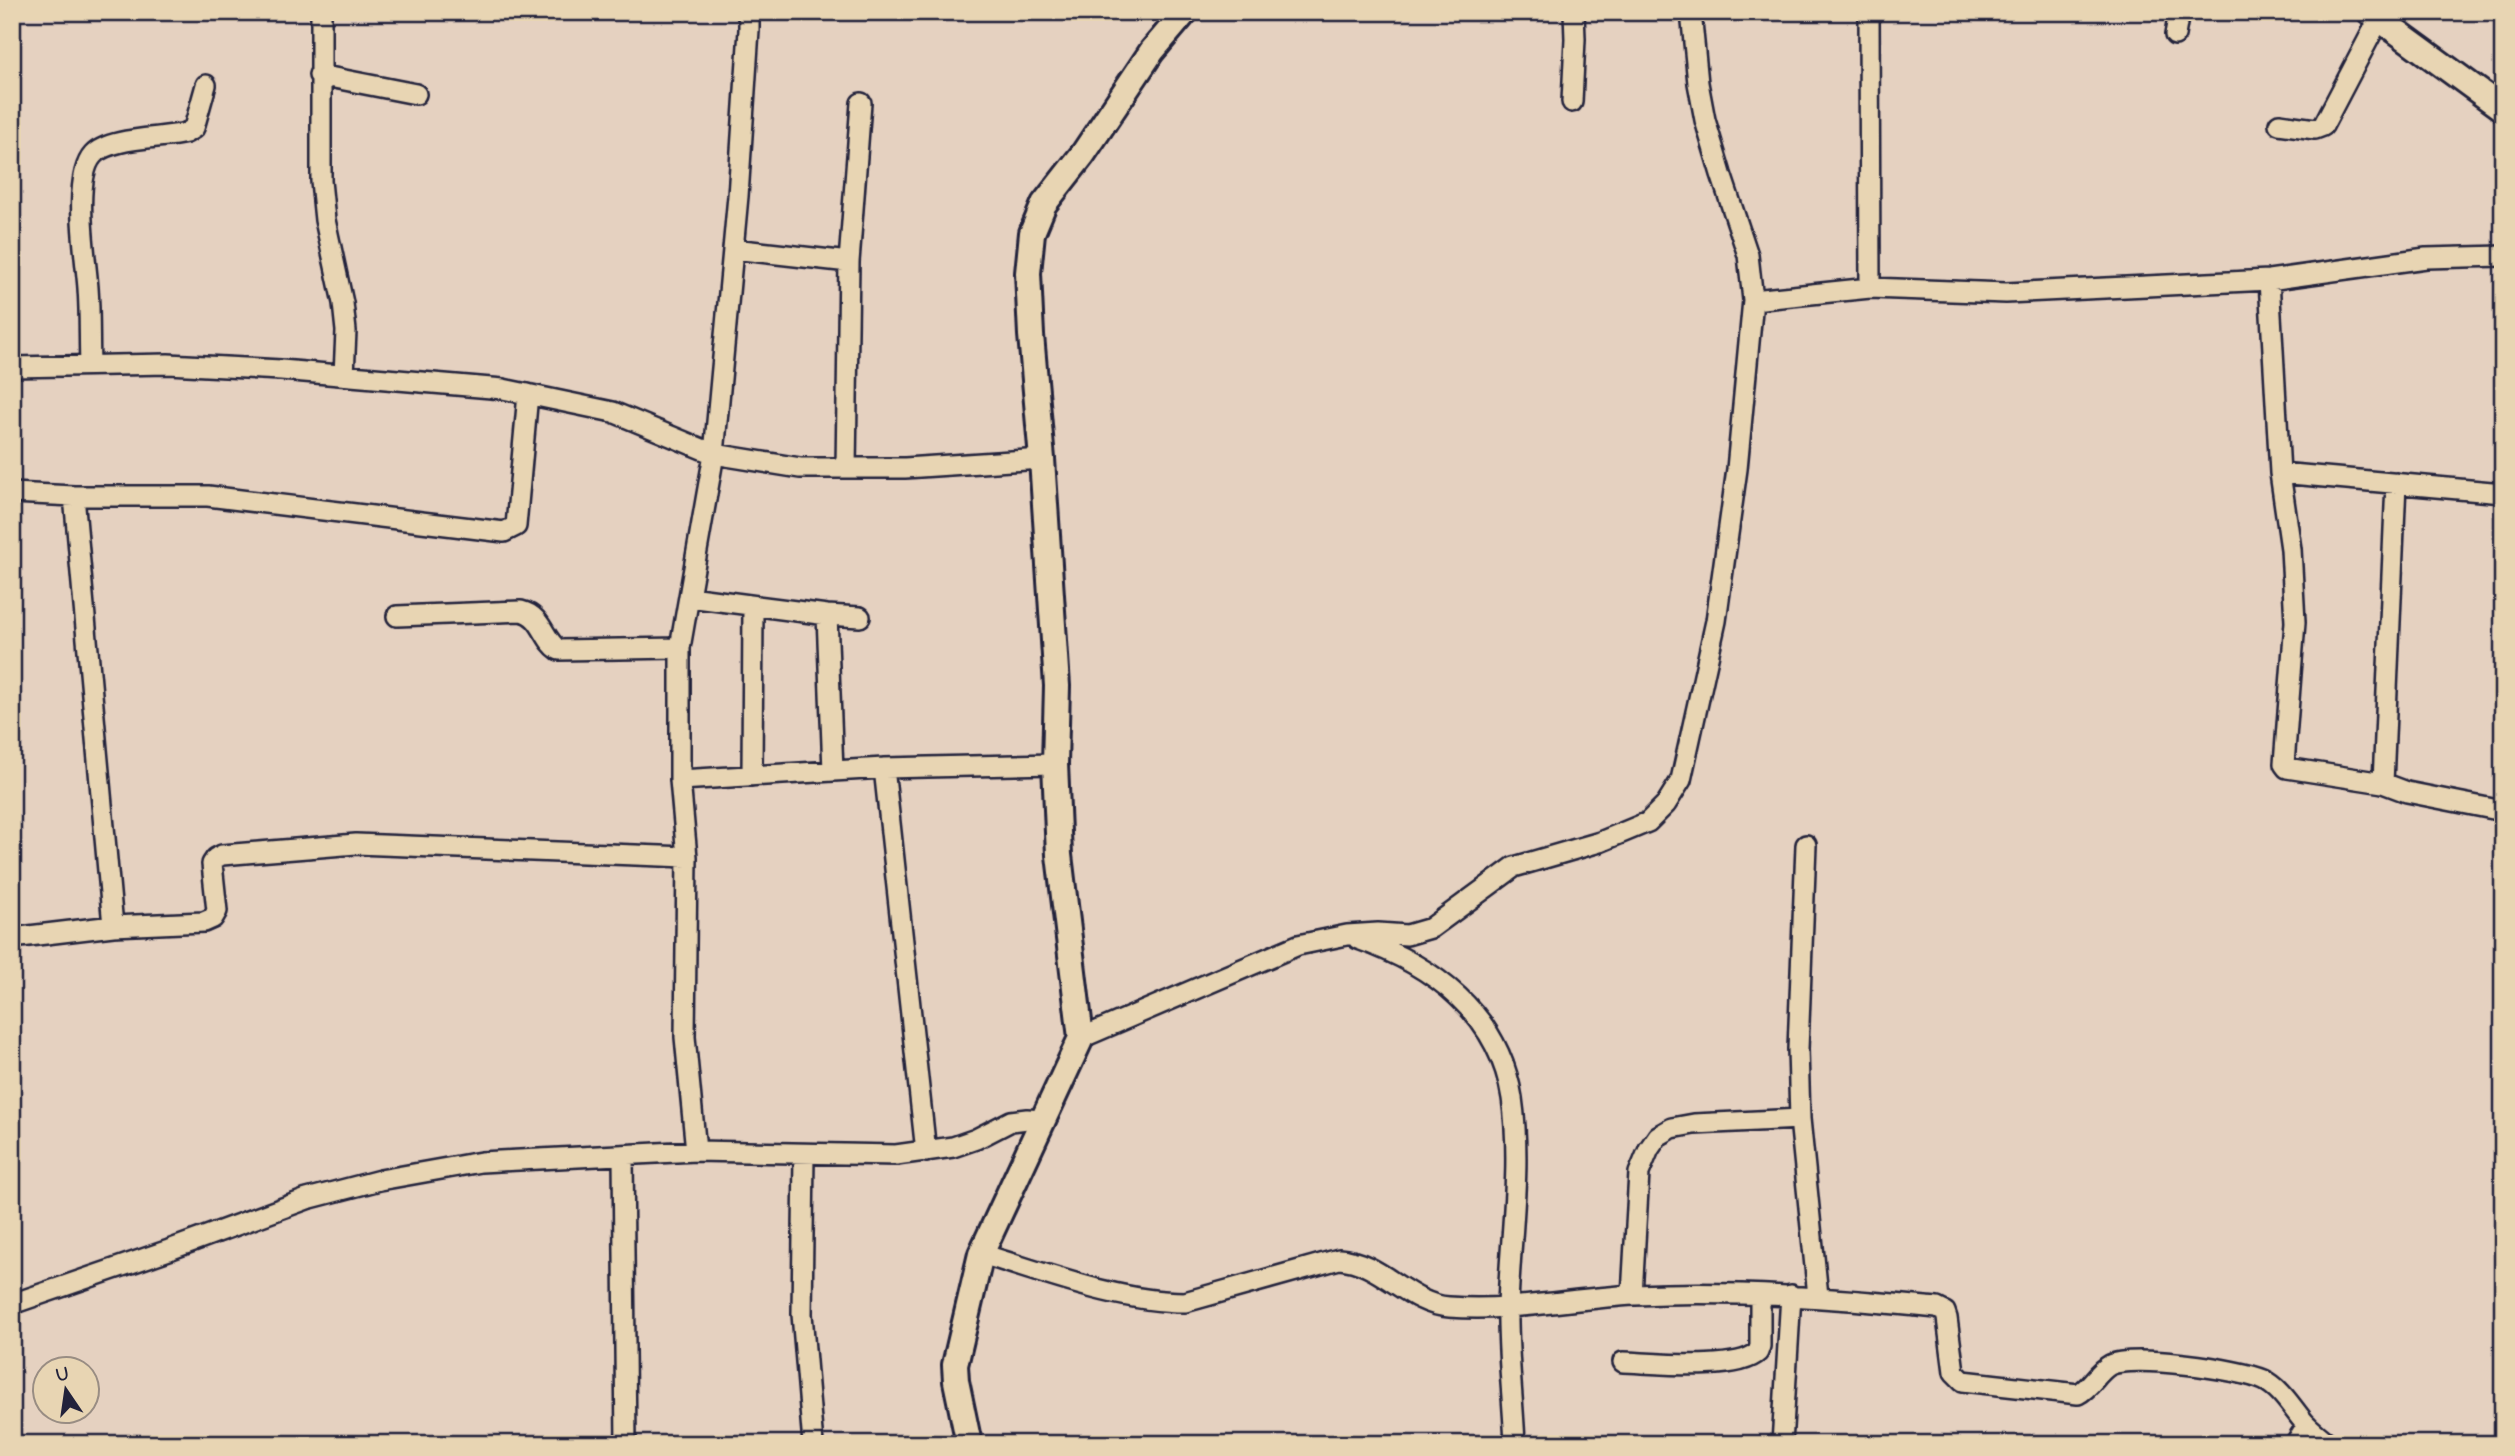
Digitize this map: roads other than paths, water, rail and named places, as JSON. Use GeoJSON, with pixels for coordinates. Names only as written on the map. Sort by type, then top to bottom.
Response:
{"type":"FeatureCollection","features":[{"type":"Feature","properties":{"kind":"street"},"geometry":{"type":"LineString","coordinates":[[321,12],[321,181],[325,220],[343,303],[346,331],[344,375]]}},
{"type":"Feature","properties":{"kind":"street"},"geometry":{"type":"LineString","coordinates":[[696,1151],[685,1037],[687,858],[680,780],[680,648],[714,454],[749,30],[746,12]]}},
{"type":"Feature","properties":{"kind":"street"},"geometry":{"type":"LineString","coordinates":[[969,1444],[955,1365],[981,1254],[1080,1038],[1059,855],[1055,764],[1057,685],[1028,273],[1032,233],[1044,204],[1083,154],[1152,51],[1185,12]]}},
{"type":"Feature","properties":{"kind":"street"},"geometry":{"type":"LineString","coordinates":[[1572,102],[1574,12]]}},
{"type":"Feature","properties":{"kind":"street"},"geometry":{"type":"LineString","coordinates":[[1080,1038],[1298,945],[1347,935],[1407,935],[1431,928],[1514,867],[1621,834],[1648,822],[1666,804],[1681,780],[1716,621],[1737,469],[1753,300],[1748,255],[1705,120],[1698,83],[1691,12]]}},
{"type":"Feature","properties":{"kind":"street"},"geometry":{"type":"LineString","coordinates":[[2175,35],[2179,12]]}},
{"type":"Feature","properties":{"kind":"street"},"geometry":{"type":"LineString","coordinates":[[1870,288],[1873,13]]}},
{"type":"Feature","properties":{"kind":"street"},"geometry":{"type":"LineString","coordinates":[[2278,124],[2315,129],[2323,126],[2375,15],[2503,109]]}},
{"type":"Feature","properties":{"kind":"street"},"geometry":{"type":"LineString","coordinates":[[319,75],[416,94]]}},
{"type":"Feature","properties":{"kind":"street"},"geometry":{"type":"LineString","coordinates":[[90,364],[82,190],[85,169],[93,155],[110,144],[186,133],[194,128],[206,85]]}},
{"type":"Feature","properties":{"kind":"street"},"geometry":{"type":"LineString","coordinates":[[846,468],[849,262],[861,103]]}},
{"type":"Feature","properties":{"kind":"street"},"geometry":{"type":"LineString","coordinates":[[733,249],[849,262]]}},
{"type":"Feature","properties":{"kind":"street"},"geometry":{"type":"LineString","coordinates":[[1753,300],[1870,288],[2006,293],[2269,280],[2426,258],[2503,256]]}},
{"type":"Feature","properties":{"kind":"street"},"geometry":{"type":"LineString","coordinates":[[2269,280],[2280,473],[2291,549],[2295,622],[2284,764],[2287,768],[2383,783],[2407,792],[2503,811]]}},
{"type":"Feature","properties":{"kind":"street"},"geometry":{"type":"LineString","coordinates":[[12,367],[168,364],[344,375],[503,389],[613,412],[714,454],[800,468],[905,468],[1042,459]]}},
{"type":"Feature","properties":{"kind":"street"},"geometry":{"type":"LineString","coordinates":[[12,493],[208,496],[504,532],[516,526],[528,394]]}},
{"type":"Feature","properties":{"kind":"street"},"geometry":{"type":"LineString","coordinates":[[2280,473],[2503,493]]}},
{"type":"Feature","properties":{"kind":"street"},"geometry":{"type":"LineString","coordinates":[[2383,783],[2396,483]]}},
{"type":"Feature","properties":{"kind":"street"},"geometry":{"type":"LineString","coordinates":[[74,496],[113,926]]}},
{"type":"Feature","properties":{"kind":"street"},"geometry":{"type":"LineString","coordinates":[[689,597],[860,617]]}},
{"type":"Feature","properties":{"kind":"street"},"geometry":{"type":"LineString","coordinates":[[752,776],[753,606]]}},
{"type":"Feature","properties":{"kind":"street"},"geometry":{"type":"LineString","coordinates":[[397,616],[521,611],[530,613],[538,620],[554,647],[559,650],[680,648]]}},
{"type":"Feature","properties":{"kind":"street"},"geometry":{"type":"LineString","coordinates":[[827,615],[833,771]]}},
{"type":"Feature","properties":{"kind":"street"},"geometry":{"type":"LineString","coordinates":[[680,780],[884,768],[1055,764]]}},
{"type":"Feature","properties":{"kind":"street"},"geometry":{"type":"LineString","coordinates":[[884,768],[926,1152]]}},
{"type":"Feature","properties":{"kind":"street"},"geometry":{"type":"LineString","coordinates":[[12,939],[113,926],[204,922],[214,918],[217,911],[212,864],[222,855],[356,844],[687,858]]}},
{"type":"Feature","properties":{"kind":"street"},"geometry":{"type":"LineString","coordinates":[[1805,845],[1798,1049],[1800,1119],[1818,1296]]}},
{"type":"Feature","properties":{"kind":"street"},"geometry":{"type":"LineString","coordinates":[[1347,935],[1391,950],[1432,973],[1466,1002],[1492,1038],[1505,1070],[1512,1098],[1516,1158],[1508,1308],[1515,1444]]}},
{"type":"Feature","properties":{"kind":"street"},"geometry":{"type":"LineString","coordinates":[[1632,1295],[1639,1173],[1648,1149],[1658,1136],[1672,1128],[1694,1124],[1800,1119]]}},
{"type":"Feature","properties":{"kind":"street"},"geometry":{"type":"LineString","coordinates":[[12,1304],[296,1203],[380,1180],[481,1162],[623,1157],[696,1151],[896,1155],[953,1147],[976,1139],[1011,1121],[1043,1120]]}},
{"type":"Feature","properties":{"kind":"street"},"geometry":{"type":"LineString","coordinates":[[804,1155],[802,1314],[813,1444]]}},
{"type":"Feature","properties":{"kind":"street"},"geometry":{"type":"LineString","coordinates":[[623,1157],[626,1444]]}},
{"type":"Feature","properties":{"kind":"street"},"geometry":{"type":"LineString","coordinates":[[981,1254],[1098,1288],[1160,1302],[1185,1302],[1329,1260],[1349,1259],[1434,1304],[1447,1307],[1508,1308],[1632,1295],[1791,1295],[1937,1308],[1945,1312],[1954,1372],[1963,1381],[2078,1394],[2088,1389],[2111,1364],[2175,1363],[2238,1373],[2264,1380],[2277,1390],[2307,1425],[2329,1444]]}},
{"type":"Feature","properties":{"kind":"street"},"geometry":{"type":"LineString","coordinates":[[1623,1362],[1726,1364],[1747,1360],[1758,1352],[1760,1346],[1760,1295]]}},
{"type":"Feature","properties":{"kind":"street"},"geometry":{"type":"LineString","coordinates":[[1782,1444],[1791,1295]]}},
{"type":"Feature","properties":{"kind":"street"},"geometry":{"type":"LineString","coordinates":[[2295,1444],[2307,1425]]}}]}
